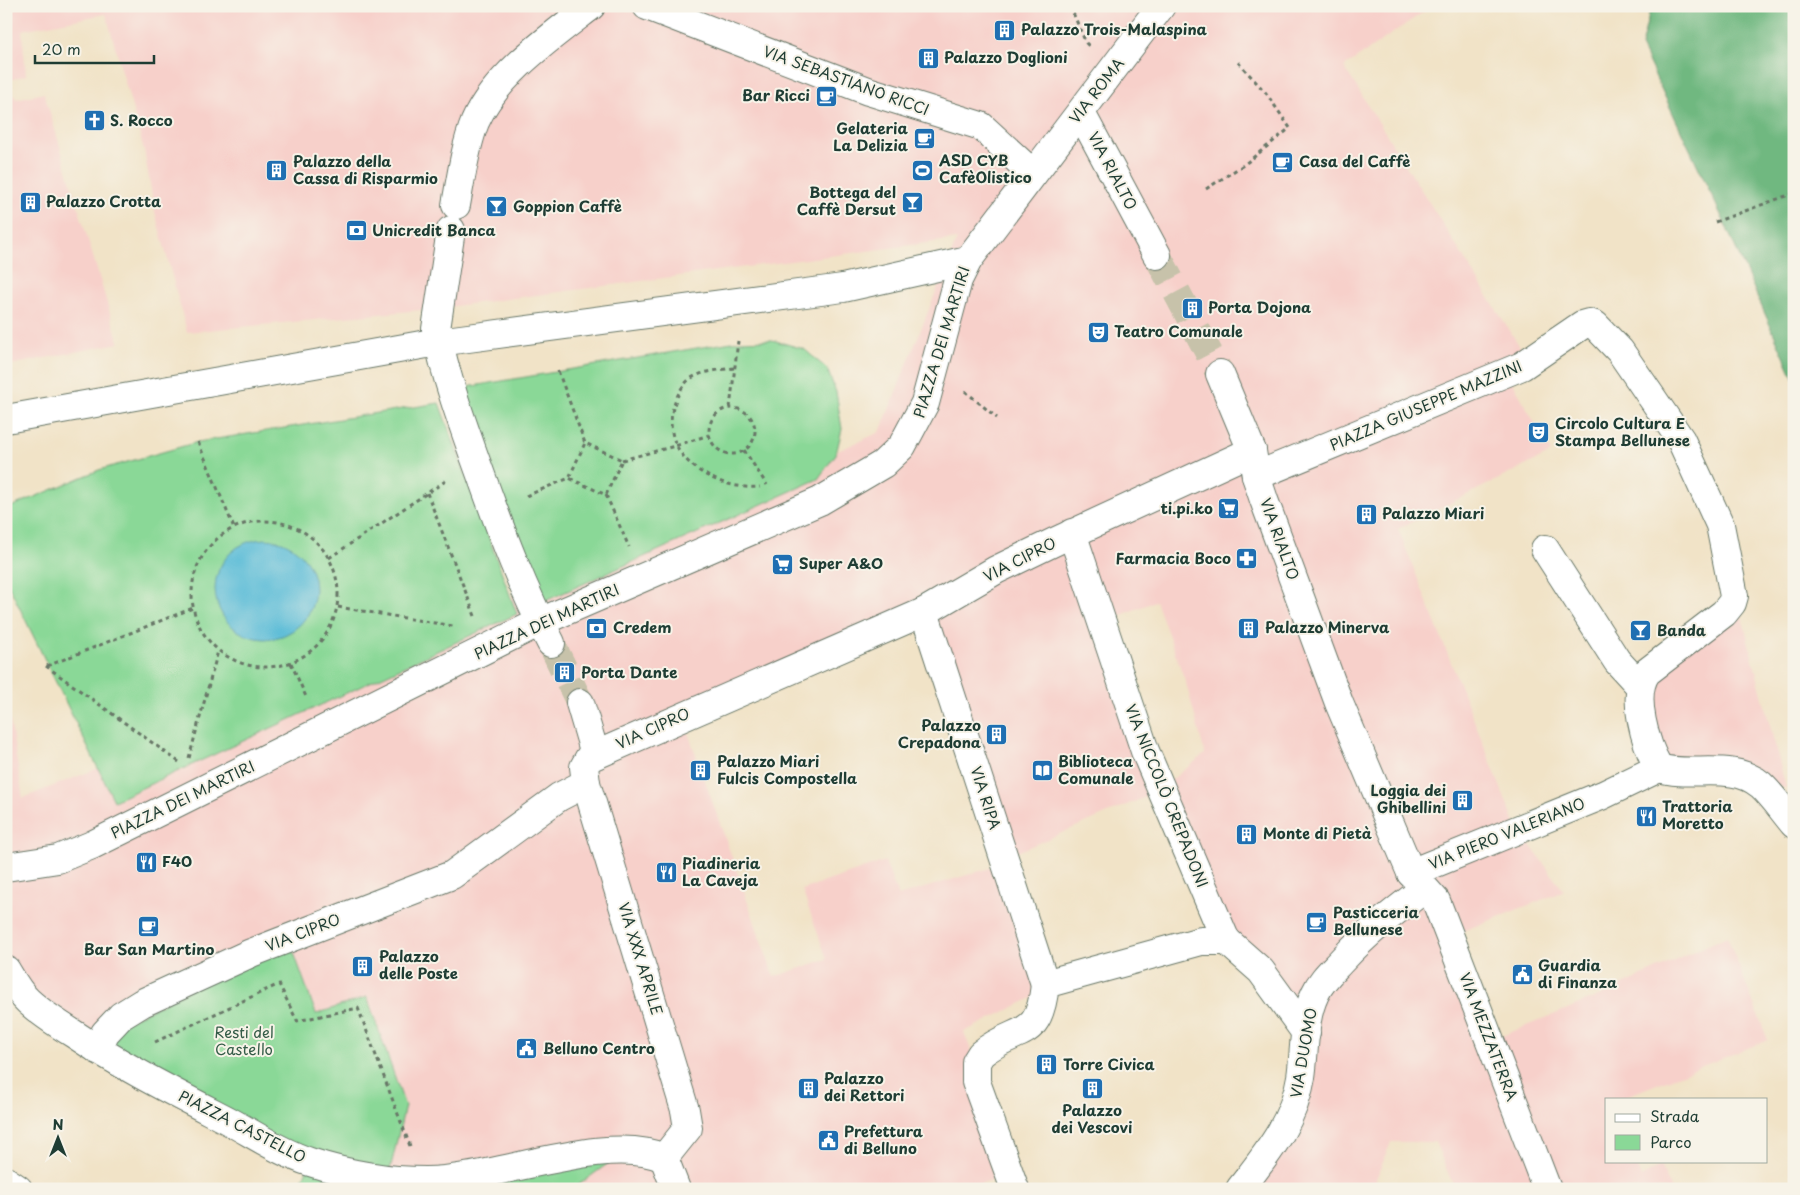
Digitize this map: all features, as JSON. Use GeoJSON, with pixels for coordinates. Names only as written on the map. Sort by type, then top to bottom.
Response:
{"type":"FeatureCollection","features":[{"type":"Feature","properties":{"kind":"street","name":"VIA SEBASTIANO RICCI"},"geometry":{"type":"LineString","coordinates":[[647,6],[868,91],[981,126],[1032,174]]}},
{"type":"Feature","properties":{"kind":"street","name":"VIA ROMA"},"geometry":{"type":"LineString","coordinates":[[968,260],[1161,6]]}},
{"type":"Feature","properties":{"kind":"street"},"geometry":{"type":"LineString","coordinates":[[546,632],[515,567],[453,400],[436,329],[453,217],[475,123],[487,101],[510,74],[582,9]]}},
{"type":"Feature","properties":{"kind":"street","name":"VIA RIALTO"},"geometry":{"type":"LineString","coordinates":[[1081,113],[1157,255]]}},
{"type":"Feature","properties":{"kind":"street"},"geometry":{"type":"LineString","coordinates":[[6,419],[438,342],[843,288],[968,260]]}},
{"type":"Feature","properties":{"kind":"street","name":"PIAZZA DEI MARTIRI"},"geometry":{"type":"LineString","coordinates":[[6,867],[58,859],[92,845],[820,501],[883,464],[902,446],[925,404],[958,280],[968,260]]}},
{"type":"Feature","properties":{"kind":"street","name":"PIAZZA GIUSEPPE MAZZINI"},"geometry":{"type":"LineString","coordinates":[[1254,463],[1522,366],[1582,326],[1589,324],[1595,326],[1620,351],[1681,440],[1718,518],[1733,588],[1732,603],[1724,613],[1647,672],[1640,686]]}},
{"type":"Feature","properties":{"kind":"street","name":"VIA RIALTO"},"geometry":{"type":"LineString","coordinates":[[1220,374],[1254,463],[1339,703],[1417,881]]}},
{"type":"Feature","properties":{"kind":"street","name":"VIA CIPRO"},"geometry":{"type":"LineString","coordinates":[[594,754],[924,612],[996,570],[1072,533],[1254,463]]}},
{"type":"Feature","properties":{"kind":"street","name":"VIA NICCOLÒ CREPADONI"},"geometry":{"type":"LineString","coordinates":[[1072,533],[1145,751],[1227,942],[1261,971],[1306,1033]]}},
{"type":"Feature","properties":{"kind":"street"},"geometry":{"type":"LineString","coordinates":[[1545,549],[1617,661],[1640,686],[1646,742],[1659,768],[1676,772],[1731,772],[1744,776],[1762,786],[1794,824]]}},
{"type":"Feature","properties":{"kind":"street","name":"VIA RIPA"},"geometry":{"type":"LineString","coordinates":[[924,612],[1045,984]]}},
{"type":"Feature","properties":{"kind":"street"},"geometry":{"type":"LineString","coordinates":[[580,703],[594,754],[584,767],[586,783]]}},
{"type":"Feature","properties":{"kind":"street","name":"VIA PIERO VALERIANO"},"geometry":{"type":"LineString","coordinates":[[1356,946],[1417,881],[1659,768]]}},
{"type":"Feature","properties":{"kind":"street","name":"VIA CIPRO"},"geometry":{"type":"LineString","coordinates":[[98,1050],[105,1033],[121,1016],[142,1003],[251,953],[452,875],[559,797],[586,783]]}},
{"type":"Feature","properties":{"kind":"street","name":"VIA XXX APRILE"},"geometry":{"type":"LineString","coordinates":[[586,783],[686,1110],[688,1128],[664,1158]]}},
{"type":"Feature","properties":{"kind":"street","name":"VIA MEZZATERRA"},"geometry":{"type":"LineString","coordinates":[[1417,881],[1436,901],[1547,1189]]}},
{"type":"Feature","properties":{"kind":"street"},"geometry":{"type":"LineString","coordinates":[[1015,1189],[999,1150],[976,1082],[976,1062],[981,1054],[988,1048],[1015,1036],[1035,1024],[1043,1003],[1045,984],[1201,941],[1227,942]]}},
{"type":"Feature","properties":{"kind":"street","name":"VIA DUOMO"},"geometry":{"type":"LineString","coordinates":[[1240,1189],[1277,1141],[1291,1116],[1301,1078],[1306,1033],[1314,996],[1323,980],[1356,946]]}},
{"type":"Feature","properties":{"kind":"street","name":"PIAZZA CASTELLO"},"geometry":{"type":"LineString","coordinates":[[6,970],[26,1000],[98,1050],[303,1160],[345,1172],[388,1179],[426,1181],[463,1179],[578,1155],[625,1151],[647,1152],[664,1158]]}},
{"type":"Feature","properties":{"kind":"street"},"geometry":{"type":"LineString","coordinates":[[664,1158],[676,1189]]}},
{"type":"Feature","properties":{"kind":"street"},"geometry":{"type":"LineString","coordinates":[[6,1182],[18,1189]]}},
{"type":"Feature","properties":{"kind":"path"},"geometry":{"type":"LineString","coordinates":[[1206,189],[1245,164],[1290,128],[1266,94],[1237,61]]}},
{"type":"Feature","properties":{"kind":"path"},"geometry":{"type":"LineString","coordinates":[[1715,222],[1794,193]]}},
{"type":"Feature","properties":{"kind":"path"},"geometry":{"type":"LineString","coordinates":[[730,408],[738,341]]}},
{"type":"Feature","properties":{"kind":"path"},"geometry":{"type":"LineString","coordinates":[[734,368],[714,371],[690,379],[685,385],[676,398],[671,417],[675,446],[690,464],[707,476],[728,484],[753,488],[768,487]]}},
{"type":"Feature","properties":{"kind":"path"},"geometry":{"type":"LineString","coordinates":[[558,371],[585,443],[622,460],[675,446],[709,434]]}},
{"type":"Feature","properties":{"kind":"path"},"geometry":{"type":"LineString","coordinates":[[730,408],[744,411],[754,423],[754,438],[744,450],[730,454],[716,448],[709,434],[711,420],[716,414],[730,408]]}},
{"type":"Feature","properties":{"kind":"path"},"geometry":{"type":"LineString","coordinates":[[198,442],[234,528]]}},
{"type":"Feature","properties":{"kind":"path"},"geometry":{"type":"LineString","coordinates":[[493,509],[569,478],[585,443]]}},
{"type":"Feature","properties":{"kind":"path"},"geometry":{"type":"LineString","coordinates":[[744,450],[772,492]]}},
{"type":"Feature","properties":{"kind":"path"},"geometry":{"type":"LineString","coordinates":[[329,558],[476,460]]}},
{"type":"Feature","properties":{"kind":"path"},"geometry":{"type":"LineString","coordinates":[[606,495],[622,460]]}},
{"type":"Feature","properties":{"kind":"path"},"geometry":{"type":"LineString","coordinates":[[569,478],[606,495],[631,553]]}},
{"type":"Feature","properties":{"kind":"path"},"geometry":{"type":"LineString","coordinates":[[427,493],[477,622]]}},
{"type":"Feature","properties":{"kind":"path"},"geometry":{"type":"LineString","coordinates":[[254,522],[277,522],[297,528],[315,541],[329,558],[338,582],[338,607],[329,631],[312,651],[291,663],[266,668],[240,663],[218,651],[202,632],[193,608],[192,584],[200,561],[214,542],[234,528],[254,522]]}},
{"type":"Feature","properties":{"kind":"path"},"geometry":{"type":"LineString","coordinates":[[338,607],[462,628]]}},
{"type":"Feature","properties":{"kind":"path"},"geometry":{"type":"LineString","coordinates":[[193,608],[46,666],[186,768],[218,651]]}},
{"type":"Feature","properties":{"kind":"path"},"geometry":{"type":"LineString","coordinates":[[291,663],[308,701]]}},
{"type":"Feature","properties":{"kind":"path"},"geometry":{"type":"LineString","coordinates":[[154,1043],[279,984],[297,1021],[358,1008],[413,1154]]}},
{"type":"Feature","properties":{"kind":"shaded area"},"geometry":{"type":"Polygon","coordinates":[[[6,6],[1432,6],[1344,67],[1525,355],[1503,364],[1551,453],[1398,529],[1516,826],[1564,891],[1453,935],[1495,1039],[1606,993],[1727,936],[1768,1040],[1622,1098],[1605,1098],[1605,1162],[1634,1162],[1641,1177],[1660,1166],[1672,1189],[1455,1189],[1435,1142],[1391,1142],[1372,1189],[1239,1189],[1282,1151],[1308,1041],[1235,943],[1157,792],[1008,856],[932,615],[684,721],[774,977],[827,959],[802,890],[885,861],[898,896],[1010,862],[1050,989],[964,1032],[1016,1171],[966,1189],[392,1189],[88,1056],[6,981],[6,695],[23,798],[370,661],[880,432],[957,239],[432,309],[187,332],[155,212],[144,150],[106,14],[22,30],[26,75],[7,81],[16,99],[44,93],[119,343],[6,366],[6,6]],[[1156,601],[1099,624],[1157,791],[1205,754],[1186,683],[1156,601]]]}},
{"type":"Feature","properties":{"kind":"shaded area"},"geometry":{"type":"Polygon","coordinates":[[[1738,601],[1786,788],[1649,766],[1641,674],[1738,601]]]}},
{"type":"Feature","properties":{"kind":"green space"},"geometry":{"type":"Polygon","coordinates":[[[1651,6],[1794,6],[1794,379],[1721,215],[1641,46],[1651,6]]]}},
{"type":"Feature","properties":{"kind":"green space"},"geometry":{"type":"Polygon","coordinates":[[[772,340],[804,349],[827,369],[836,392],[842,429],[836,454],[818,479],[543,602],[461,388],[738,341],[772,340]]]}},
{"type":"Feature","properties":{"kind":"green space"},"geometry":{"type":"Polygon","coordinates":[[[439,403],[517,614],[114,801],[6,580],[6,509],[99,470],[198,442],[439,403]]]}},
{"type":"Feature","properties":{"kind":"green space","name":"Resti del Castello"},"geometry":{"type":"Polygon","coordinates":[[[289,939],[316,1014],[367,997],[405,1106],[388,1179],[625,1151],[573,1189],[298,1189],[310,1163],[98,1050],[105,1033],[289,939]]]}},
{"type":"Feature","properties":{"kind":"water"},"geometry":{"type":"Polygon","coordinates":[[[265,539],[275,540],[293,547],[307,561],[314,579],[314,599],[307,617],[293,631],[275,638],[265,639],[255,638],[237,631],[223,617],[216,599],[215,589],[216,579],[223,561],[237,547],[255,540],[265,539]]]}},
{"type":"Feature","properties":{"kind":"tunnel"},"geometry":{"type":"LineString","coordinates":[[1157,255],[1220,374]]}},
{"type":"Feature","properties":{"kind":"tunnel"},"geometry":{"type":"LineString","coordinates":[[551,643],[580,703]]}},
{"type":"Feature","properties":{"kind":"place","name":"Palazzo Trois-Malaspina"},"geometry":{"type":"Point","coordinates":[1005,30]}},
{"type":"Feature","properties":{"kind":"place","name":"Palazzo Doglioni"},"geometry":{"type":"Point","coordinates":[928,58]}},
{"type":"Feature","properties":{"kind":"place","name":"Bar Ricci"},"geometry":{"type":"Point","coordinates":[826,96]}},
{"type":"Feature","properties":{"kind":"place","name":"S. Rocco"},"geometry":{"type":"Point","coordinates":[94,121]}},
{"type":"Feature","properties":{"kind":"place","name":"Gelateria La Delizia"},"geometry":{"type":"Point","coordinates":[924,138]}},
{"type":"Feature","properties":{"kind":"place","name":"Casa del Caffè"},"geometry":{"type":"Point","coordinates":[1283,162]}},
{"type":"Feature","properties":{"kind":"place","name":"ASD CYB CafèOlistico"},"geometry":{"type":"Point","coordinates":[923,170]}},
{"type":"Feature","properties":{"kind":"place","name":"Palazzo della Cassa di Risparmio"},"geometry":{"type":"Point","coordinates":[277,171]}},
{"type":"Feature","properties":{"kind":"place","name":"Palazzo Crotta"},"geometry":{"type":"Point","coordinates":[30,202]}},
{"type":"Feature","properties":{"kind":"place","name":"Bottega del Caffè Dersut"},"geometry":{"type":"Point","coordinates":[912,202]}},
{"type":"Feature","properties":{"kind":"place","name":"Goppion Caffè"},"geometry":{"type":"Point","coordinates":[497,207]}},
{"type":"Feature","properties":{"kind":"place","name":"Unicredit Banca"},"geometry":{"type":"Point","coordinates":[356,231]}},
{"type":"Feature","properties":{"kind":"place","name":"Porta Dojona"},"geometry":{"type":"Point","coordinates":[1192,308]}},
{"type":"Feature","properties":{"kind":"place","name":"Teatro Comunale"},"geometry":{"type":"Point","coordinates":[1098,332]}},
{"type":"Feature","properties":{"kind":"place","name":"Circolo Cultura E Stampa Bellunese"},"geometry":{"type":"Point","coordinates":[1539,433]}},
{"type":"Feature","properties":{"kind":"place","name":"ti.pi.ko"},"geometry":{"type":"Point","coordinates":[1229,509]}},
{"type":"Feature","properties":{"kind":"place","name":"Palazzo Miari"},"geometry":{"type":"Point","coordinates":[1366,514]}},
{"type":"Feature","properties":{"kind":"place","name":"Farmacia Boco"},"geometry":{"type":"Point","coordinates":[1247,559]}},
{"type":"Feature","properties":{"kind":"place","name":"Super A&O"},"geometry":{"type":"Point","coordinates":[783,564]}},
{"type":"Feature","properties":{"kind":"place","name":"Credem"},"geometry":{"type":"Point","coordinates":[597,628]}},
{"type":"Feature","properties":{"kind":"place","name":"Palazzo Minerva"},"geometry":{"type":"Point","coordinates":[1249,628]}},
{"type":"Feature","properties":{"kind":"place","name":"Banda"},"geometry":{"type":"Point","coordinates":[1641,631]}},
{"type":"Feature","properties":{"kind":"place","name":"Porta Dante"},"geometry":{"type":"Point","coordinates":[565,673]}},
{"type":"Feature","properties":{"kind":"place","name":"Palazzo Crepadona"},"geometry":{"type":"Point","coordinates":[997,735]}},
{"type":"Feature","properties":{"kind":"place","name":"Palazzo Miari Fulcis Compostella"},"geometry":{"type":"Point","coordinates":[701,771]}},
{"type":"Feature","properties":{"kind":"place","name":"Biblioteca Comunale"},"geometry":{"type":"Point","coordinates":[1042,771]}},
{"type":"Feature","properties":{"kind":"place","name":"Loggia dei Ghibellini"},"geometry":{"type":"Point","coordinates":[1462,800]}},
{"type":"Feature","properties":{"kind":"place","name":"Trattoria Moretto"},"geometry":{"type":"Point","coordinates":[1646,816]}},
{"type":"Feature","properties":{"kind":"place","name":"Monte di Pietà"},"geometry":{"type":"Point","coordinates":[1247,834]}},
{"type":"Feature","properties":{"kind":"place","name":"F40"},"geometry":{"type":"Point","coordinates":[146,862]}},
{"type":"Feature","properties":{"kind":"place","name":"Piadineria La Caveja"},"geometry":{"type":"Point","coordinates":[666,873]}},
{"type":"Feature","properties":{"kind":"place","name":"Pasticceria Bellunese"},"geometry":{"type":"Point","coordinates":[1317,922]}},
{"type":"Feature","properties":{"kind":"place","name":"Bar San Martino"},"geometry":{"type":"Point","coordinates":[149,927]}},
{"type":"Feature","properties":{"kind":"place","name":"Palazzo delle Poste"},"geometry":{"type":"Point","coordinates":[363,966]}},
{"type":"Feature","properties":{"kind":"place","name":"Guardia di Finanza"},"geometry":{"type":"Point","coordinates":[1522,975]}},
{"type":"Feature","properties":{"kind":"place","name":"Belluno Centro"},"geometry":{"type":"Point","coordinates":[527,1049]}},
{"type":"Feature","properties":{"kind":"place","name":"Torre Civica"},"geometry":{"type":"Point","coordinates":[1047,1065]}},
{"type":"Feature","properties":{"kind":"place","name":"Palazzo dei Rettori"},"geometry":{"type":"Point","coordinates":[808,1088]}},
{"type":"Feature","properties":{"kind":"place","name":"Palazzo dei Vescovi"},"geometry":{"type":"Point","coordinates":[1092,1088]}},
{"type":"Feature","properties":{"kind":"place","name":"Prefettura di Belluno"},"geometry":{"type":"Point","coordinates":[828,1141]}}]}
